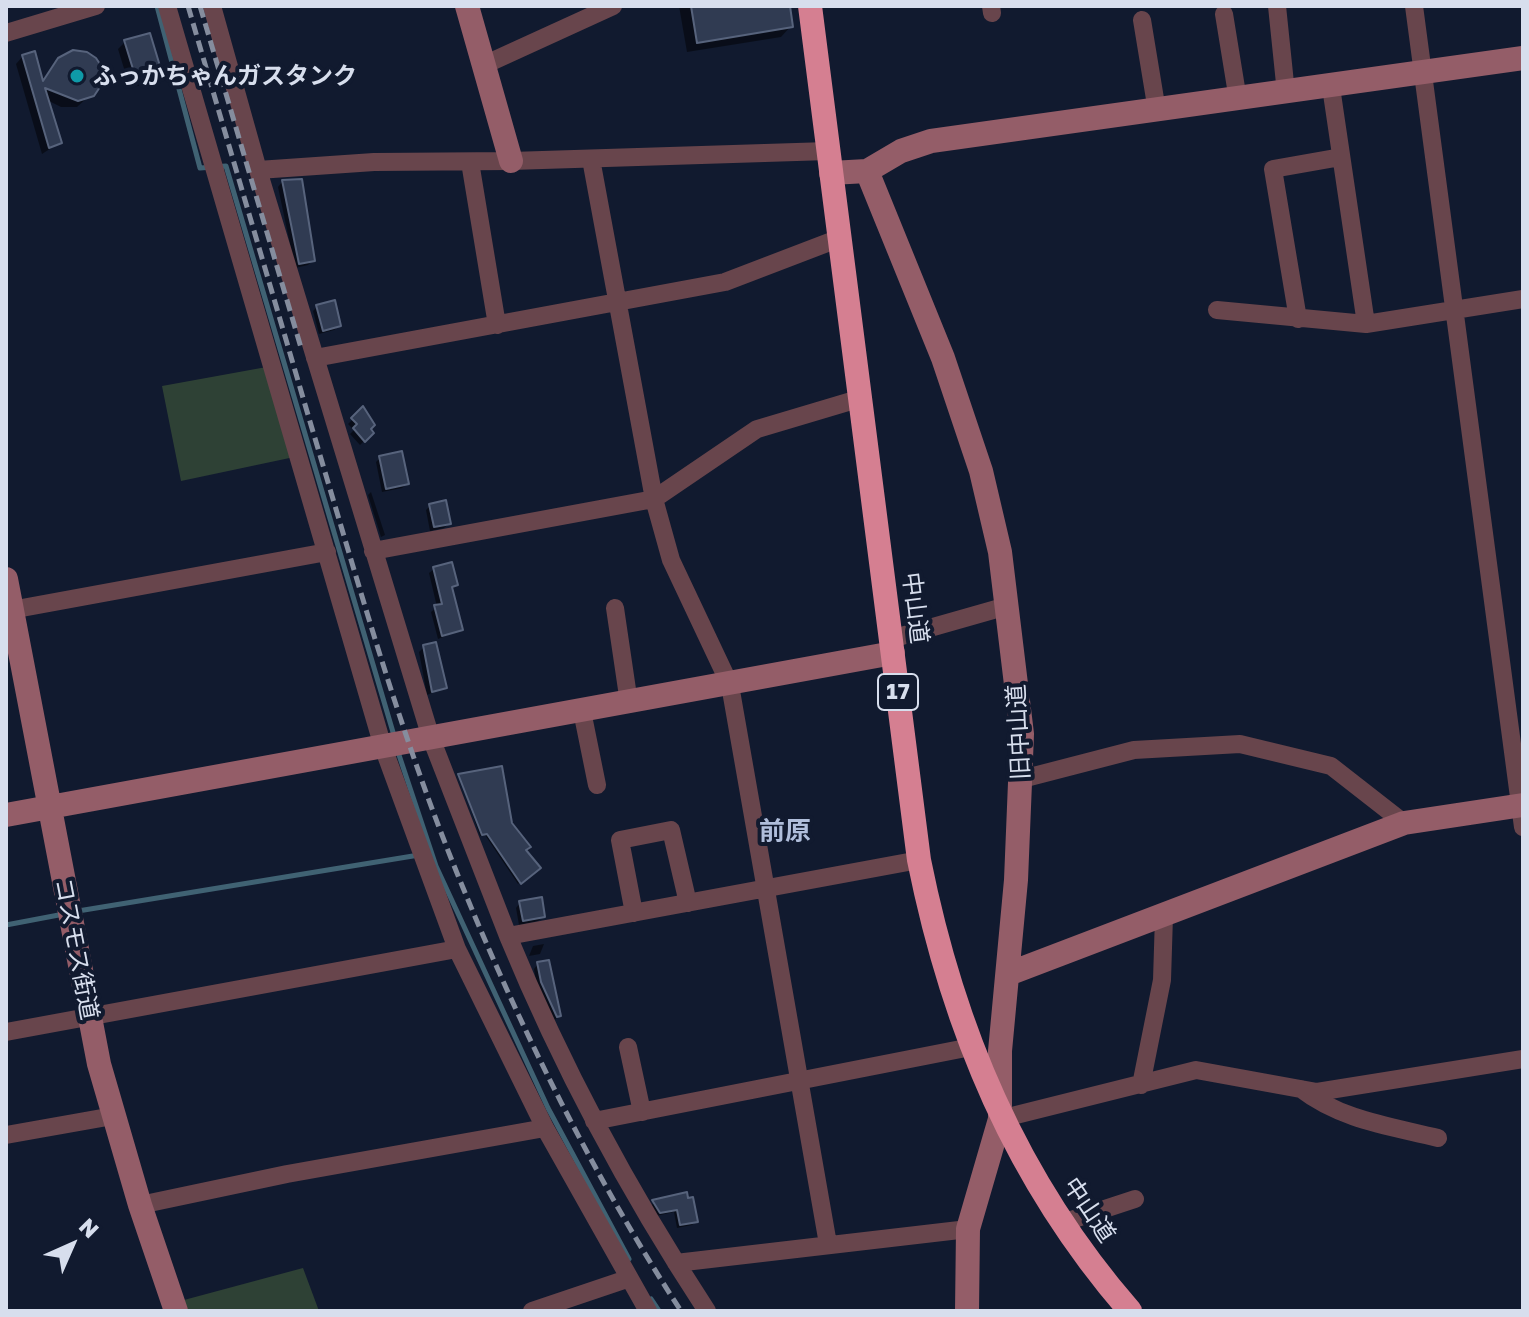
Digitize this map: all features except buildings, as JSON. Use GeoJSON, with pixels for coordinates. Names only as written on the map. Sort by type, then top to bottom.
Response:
{"type":"FeatureCollection","features":[{"type":"Feature","properties":{"kind":"highway","name":"中山道"},"geometry":{"type":"LineString","coordinates":[[810,6],[919,860],[944,968],[1000,1119],[1062,1223],[1130,1311]]}},
{"type":"Feature","properties":{"kind":"street"},"geometry":{"type":"LineString","coordinates":[[6,33],[96,6]]}},
{"type":"Feature","properties":{"kind":"street"},"geometry":{"type":"LineString","coordinates":[[167,6],[383,747],[457,949],[545,1128],[627,1279],[648,1311]]}},
{"type":"Feature","properties":{"kind":"street"},"geometry":{"type":"LineString","coordinates":[[212,6],[258,170],[431,738],[546,1027],[594,1121],[707,1311]]}},
{"type":"Feature","properties":{"kind":"street"},"geometry":{"type":"LineString","coordinates":[[467,6],[511,161]]}},
{"type":"Feature","properties":{"kind":"street"},"geometry":{"type":"LineString","coordinates":[[484,65],[613,6]]}},
{"type":"Feature","properties":{"kind":"street"},"geometry":{"type":"LineString","coordinates":[[1277,6],[1286,93]]}},
{"type":"Feature","properties":{"kind":"street"},"geometry":{"type":"LineString","coordinates":[[1008,974],[1404,823],[1522,812],[1414,6]]}},
{"type":"Feature","properties":{"kind":"street"},"geometry":{"type":"LineString","coordinates":[[1224,14],[1238,100]]}},
{"type":"Feature","properties":{"kind":"street"},"geometry":{"type":"LineString","coordinates":[[1142,20],[1157,111]]}},
{"type":"Feature","properties":{"kind":"street"},"geometry":{"type":"LineString","coordinates":[[258,170],[374,162],[591,159],[829,162],[867,171],[901,151],[931,141],[1523,58]]}},
{"type":"Feature","properties":{"kind":"street"},"geometry":{"type":"LineString","coordinates":[[1331,87],[1366,324]]}},
{"type":"Feature","properties":{"kind":"street"},"geometry":{"type":"LineString","coordinates":[[1298,319],[1273,169],[1341,157]]}},
{"type":"Feature","properties":{"kind":"street"},"geometry":{"type":"LineString","coordinates":[[591,159],[620,302],[654,499],[671,560],[730,685],[828,1244]]}},
{"type":"Feature","properties":{"kind":"street"},"geometry":{"type":"LineString","coordinates":[[470,162],[497,325]]}},
{"type":"Feature","properties":{"kind":"street","name":"旧中山道"},"geometry":{"type":"LineString","coordinates":[[867,171],[964,417],[1000,552],[1022,734],[1022,779],[1000,1051],[1000,1119],[968,1229],[967,1311]]}},
{"type":"Feature","properties":{"kind":"street"},"geometry":{"type":"LineString","coordinates":[[315,358],[725,282],[840,238]]}},
{"type":"Feature","properties":{"kind":"street"},"geometry":{"type":"LineString","coordinates":[[1217,310],[1366,324],[1523,299]]}},
{"type":"Feature","properties":{"kind":"street"},"geometry":{"type":"LineString","coordinates":[[373,551],[654,499],[757,429],[861,398]]}},
{"type":"Feature","properties":{"kind":"street"},"geometry":{"type":"LineString","coordinates":[[11,610],[327,552]]}},
{"type":"Feature","properties":{"kind":"street","name":"コスモス街道"},"geometry":{"type":"LineString","coordinates":[[6,579],[89,1017],[113,1116],[176,1311]]}},
{"type":"Feature","properties":{"kind":"street"},"geometry":{"type":"LineString","coordinates":[[6,815],[730,685],[892,646],[1007,606]]}},
{"type":"Feature","properties":{"kind":"street"},"geometry":{"type":"LineString","coordinates":[[615,608],[629,703]]}},
{"type":"Feature","properties":{"kind":"street"},"geometry":{"type":"LineString","coordinates":[[582,711],[597,785]]}},
{"type":"Feature","properties":{"kind":"street"},"geometry":{"type":"LineString","coordinates":[[1022,779],[1134,750],[1240,744],[1331,766],[1404,823]]}},
{"type":"Feature","properties":{"kind":"street"},"geometry":{"type":"LineString","coordinates":[[634,913],[620,840],[671,830],[688,903]]}},
{"type":"Feature","properties":{"kind":"street"},"geometry":{"type":"LineString","coordinates":[[508,936],[919,860]]}},
{"type":"Feature","properties":{"kind":"street"},"geometry":{"type":"LineString","coordinates":[[1141,1085],[1162,980],[1164,916]]}},
{"type":"Feature","properties":{"kind":"street"},"geometry":{"type":"LineString","coordinates":[[6,1032],[457,949]]}},
{"type":"Feature","properties":{"kind":"street"},"geometry":{"type":"LineString","coordinates":[[628,1047],[642,1112]]}},
{"type":"Feature","properties":{"kind":"street"},"geometry":{"type":"LineString","coordinates":[[594,1121],[971,1047]]}},
{"type":"Feature","properties":{"kind":"street"},"geometry":{"type":"LineString","coordinates":[[1000,1119],[1196,1070],[1317,1092],[1523,1059]]}},
{"type":"Feature","properties":{"kind":"street"},"geometry":{"type":"LineString","coordinates":[[1301,1089],[1324,1107],[1353,1118],[1438,1138]]}},
{"type":"Feature","properties":{"kind":"street"},"geometry":{"type":"LineString","coordinates":[[6,1135],[113,1116]]}},
{"type":"Feature","properties":{"kind":"street"},"geometry":{"type":"LineString","coordinates":[[140,1205],[287,1174],[545,1128]]}},
{"type":"Feature","properties":{"kind":"street"},"geometry":{"type":"LineString","coordinates":[[1062,1223],[1135,1199]]}},
{"type":"Feature","properties":{"kind":"street"},"geometry":{"type":"LineString","coordinates":[[676,1263],[968,1229]]}},
{"type":"Feature","properties":{"kind":"street"},"geometry":{"type":"LineString","coordinates":[[532,1311],[627,1279]]}},
{"type":"Feature","properties":{"kind":"green space"},"geometry":{"type":"Polygon","coordinates":[[[272,366],[299,456],[181,481],[162,386],[272,366]]]}},
{"type":"Feature","properties":{"kind":"green space"},"geometry":{"type":"Polygon","coordinates":[[[303,1268],[319,1311],[188,1311],[184,1300],[303,1268]]]}},
{"type":"Feature","properties":{"kind":"waterway"},"geometry":{"type":"LineString","coordinates":[[157,6],[200,168],[226,166],[395,739]]}},
{"type":"Feature","properties":{"kind":"waterway"},"geometry":{"type":"LineString","coordinates":[[398,752],[436,866],[548,1108],[629,1259]]}},
{"type":"Feature","properties":{"kind":"waterway"},"geometry":{"type":"LineString","coordinates":[[78,911],[419,855]]}},
{"type":"Feature","properties":{"kind":"waterway"},"geometry":{"type":"LineString","coordinates":[[6,925],[64,914]]}},
{"type":"Feature","properties":{"kind":"waterway"},"geometry":{"type":"LineString","coordinates":[[651,1299],[659,1311]]}},
{"type":"Feature","properties":{"kind":"railway"},"geometry":{"type":"LineString","coordinates":[[188,6],[361,594],[436,818],[480,930],[558,1097],[617,1206],[681,1311]]}},
{"type":"Feature","properties":{"kind":"railway"},"geometry":{"type":"LineString","coordinates":[[200,6],[302,351]]}},
{"type":"Feature","properties":{"kind":"place","name":"ふっかちゃんガスタンク"},"geometry":{"type":"Point","coordinates":[77,76]}},
{"type":"Feature","properties":{"kind":"district","name":"前原"},"geometry":{"type":"Point","coordinates":[785,832]}}]}
